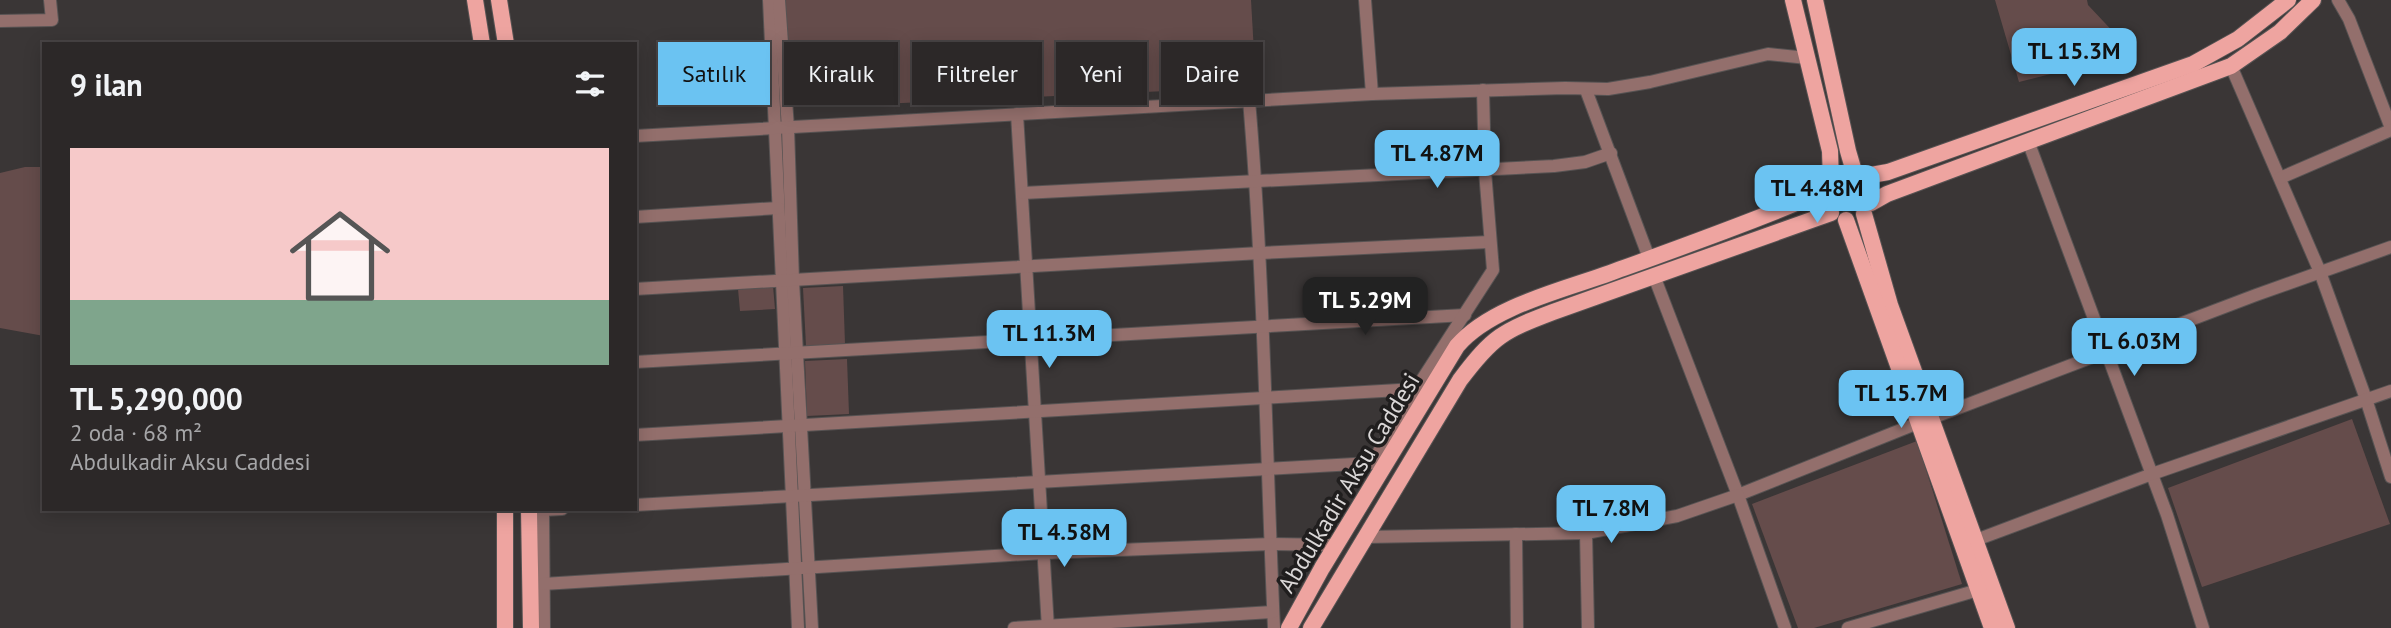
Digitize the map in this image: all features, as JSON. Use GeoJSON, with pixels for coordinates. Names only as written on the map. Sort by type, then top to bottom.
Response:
{"type":"FeatureCollection","features":[{"type":"Feature","properties":{"kind":"main road"},"geometry":{"type":"LineString","coordinates":[[475,0],[482,42]]}},
{"type":"Feature","properties":{"kind":"main road"},"geometry":{"type":"LineString","coordinates":[[499,0],[506,42]]}},
{"type":"Feature","properties":{"kind":"main road"},"geometry":{"type":"LineString","coordinates":[[1793,0],[1830,151],[1825,199],[1839,217],[1976,540],[2007,628]]}},
{"type":"Feature","properties":{"kind":"main road"},"geometry":{"type":"LineString","coordinates":[[1815,0],[1848,151],[1858,176],[1870,188],[1868,208],[1890,304],[1992,628]]}},
{"type":"Feature","properties":{"kind":"main road"},"geometry":{"type":"LineString","coordinates":[[1828,186],[1842,175],[1888,172],[2193,64],[2238,39],[2288,0]]}},
{"type":"Feature","properties":{"kind":"main road"},"geometry":{"type":"LineString","coordinates":[[1839,217],[1859,218],[1887,194],[2231,66],[2280,32],[2313,0]]}},
{"type":"Feature","properties":{"kind":"main road","name":"Abdulkadir Aksu Caddesi"},"geometry":{"type":"LineString","coordinates":[[1289,628],[1422,392],[1457,346],[1476,327],[1493,317],[1555,292],[1649,258],[1828,186]]}},
{"type":"Feature","properties":{"kind":"main road","name":"Abdulkadir Aksu Caddesi"},"geometry":{"type":"LineString","coordinates":[[1311,628],[1460,380],[1480,353],[1496,338],[1511,328],[1654,276],[1839,217]]}},
{"type":"Feature","properties":{"kind":"main road"},"geometry":{"type":"LineString","coordinates":[[505,511],[505,628]]}},
{"type":"Feature","properties":{"kind":"main road"},"geometry":{"type":"LineString","coordinates":[[531,628],[538,511]]}},
{"type":"Feature","properties":{"kind":"street"},"geometry":{"type":"LineString","coordinates":[[0,21],[52,20],[50,0]]}},
{"type":"Feature","properties":{"kind":"street"},"geometry":{"type":"LineString","coordinates":[[769,0],[782,128],[778,208],[787,280]]}},
{"type":"Feature","properties":{"kind":"street"},"geometry":{"type":"LineString","coordinates":[[779,0],[787,280],[791,353],[802,426],[812,628]]}},
{"type":"Feature","properties":{"kind":"street"},"geometry":{"type":"LineString","coordinates":[[1365,0],[1372,94]]}},
{"type":"Feature","properties":{"kind":"street"},"geometry":{"type":"LineString","coordinates":[[2280,178],[2391,129],[2349,19],[2338,0]]}},
{"type":"Feature","properties":{"kind":"street"},"geometry":{"type":"LineString","coordinates":[[1263,99],[1483,90],[1608,89],[1650,82],[1768,54],[1807,58]]}},
{"type":"Feature","properties":{"kind":"street"},"geometry":{"type":"LineString","coordinates":[[2231,66],[2320,272],[2391,477]]}},
{"type":"Feature","properties":{"kind":"street"},"geometry":{"type":"LineString","coordinates":[[637,505],[1372,463],[1422,392],[1493,270],[1485,171],[1483,90]]}},
{"type":"Feature","properties":{"kind":"street"},"geometry":{"type":"LineString","coordinates":[[1586,90],[1649,258]]}},
{"type":"Feature","properties":{"kind":"street"},"geometry":{"type":"LineString","coordinates":[[637,136],[1166,105]]}},
{"type":"Feature","properties":{"kind":"street"},"geometry":{"type":"LineString","coordinates":[[1249,105],[1260,253],[1274,628]]}},
{"type":"Feature","properties":{"kind":"street"},"geometry":{"type":"LineString","coordinates":[[1017,114],[1048,627]]}},
{"type":"Feature","properties":{"kind":"street"},"geometry":{"type":"LineString","coordinates":[[2028,141],[2152,474],[2203,628]]}},
{"type":"Feature","properties":{"kind":"street"},"geometry":{"type":"LineString","coordinates":[[1023,193],[1485,171],[1570,165],[1611,153]]}},
{"type":"Feature","properties":{"kind":"street"},"geometry":{"type":"LineString","coordinates":[[637,217],[778,208]]}},
{"type":"Feature","properties":{"kind":"street"},"geometry":{"type":"LineString","coordinates":[[637,289],[1489,242]]}},
{"type":"Feature","properties":{"kind":"street"},"geometry":{"type":"LineString","coordinates":[[1367,537],[1586,533],[1677,516],[1738,495],[2107,351],[2391,247]]}},
{"type":"Feature","properties":{"kind":"street"},"geometry":{"type":"LineString","coordinates":[[1654,276],[1786,628]]}},
{"type":"Feature","properties":{"kind":"street"},"geometry":{"type":"LineString","coordinates":[[637,362],[1465,315]]}},
{"type":"Feature","properties":{"kind":"street"},"geometry":{"type":"LineString","coordinates":[[791,353],[788,427],[798,628]]}},
{"type":"Feature","properties":{"kind":"street"},"geometry":{"type":"LineString","coordinates":[[1976,540],[2152,474],[2391,391]]}},
{"type":"Feature","properties":{"kind":"street"},"geometry":{"type":"LineString","coordinates":[[637,435],[1266,398],[1422,392]]}},
{"type":"Feature","properties":{"kind":"street"},"geometry":{"type":"LineString","coordinates":[[538,511],[544,628]]}},
{"type":"Feature","properties":{"kind":"street"},"geometry":{"type":"LineString","coordinates":[[1586,533],[1588,628]]}},
{"type":"Feature","properties":{"kind":"street"},"geometry":{"type":"LineString","coordinates":[[1516,534],[1517,628]]}},
{"type":"Feature","properties":{"kind":"street"},"geometry":{"type":"LineString","coordinates":[[543,584],[1043,553],[1271,544],[1336,545]]}},
{"type":"Feature","properties":{"kind":"street"},"geometry":{"type":"LineString","coordinates":[[1848,628],[1978,590]]}},
{"type":"Feature","properties":{"kind":"street"},"geometry":{"type":"LineString","coordinates":[[1014,628],[1273,612]]}},
{"type":"Feature","properties":{"kind":"shaded area"},"geometry":{"type":"Polygon","coordinates":[[[784,0],[1251,0],[1253,42],[1161,42],[1161,91],[1147,92],[1147,42],[1056,42],[1056,96],[1042,97],[1042,42],[912,42],[912,103],[898,103],[898,42],[787,42],[784,0]]]}},
{"type":"Feature","properties":{"kind":"shaded area"},"geometry":{"type":"Polygon","coordinates":[[[1995,0],[2087,0],[2088,5],[2136,56],[2090,64],[2019,82],[1995,0]]]}},
{"type":"Feature","properties":{"kind":"shaded area"},"geometry":{"type":"Polygon","coordinates":[[[812,105],[858,105],[814,107],[812,105]]]}},
{"type":"Feature","properties":{"kind":"shaded area"},"geometry":{"type":"Polygon","coordinates":[[[25,167],[42,167],[42,336],[0,328],[0,173],[25,167]]]}},
{"type":"Feature","properties":{"kind":"shaded area"},"geometry":{"type":"Polygon","coordinates":[[[1850,183],[1860,186],[1863,196],[1860,206],[1850,209],[1840,206],[1837,196],[1840,186],[1850,183]]]}},
{"type":"Feature","properties":{"kind":"shaded area"},"geometry":{"type":"Polygon","coordinates":[[[773,286],[775,309],[740,311],[738,289],[773,286]]]}},
{"type":"Feature","properties":{"kind":"shaded area"},"geometry":{"type":"Polygon","coordinates":[[[843,286],[845,344],[806,346],[803,288],[843,286]]]}},
{"type":"Feature","properties":{"kind":"shaded area"},"geometry":{"type":"Polygon","coordinates":[[[847,359],[849,414],[807,416],[805,361],[847,359]]]}},
{"type":"Feature","properties":{"kind":"shaded area"},"geometry":{"type":"Polygon","coordinates":[[[2352,419],[2390,524],[2202,587],[2168,488],[2352,419]]]}},
{"type":"Feature","properties":{"kind":"shaded area"},"geometry":{"type":"Polygon","coordinates":[[[1917,441],[1962,584],[1814,628],[1798,628],[1752,504],[1917,441]]]}}]}
